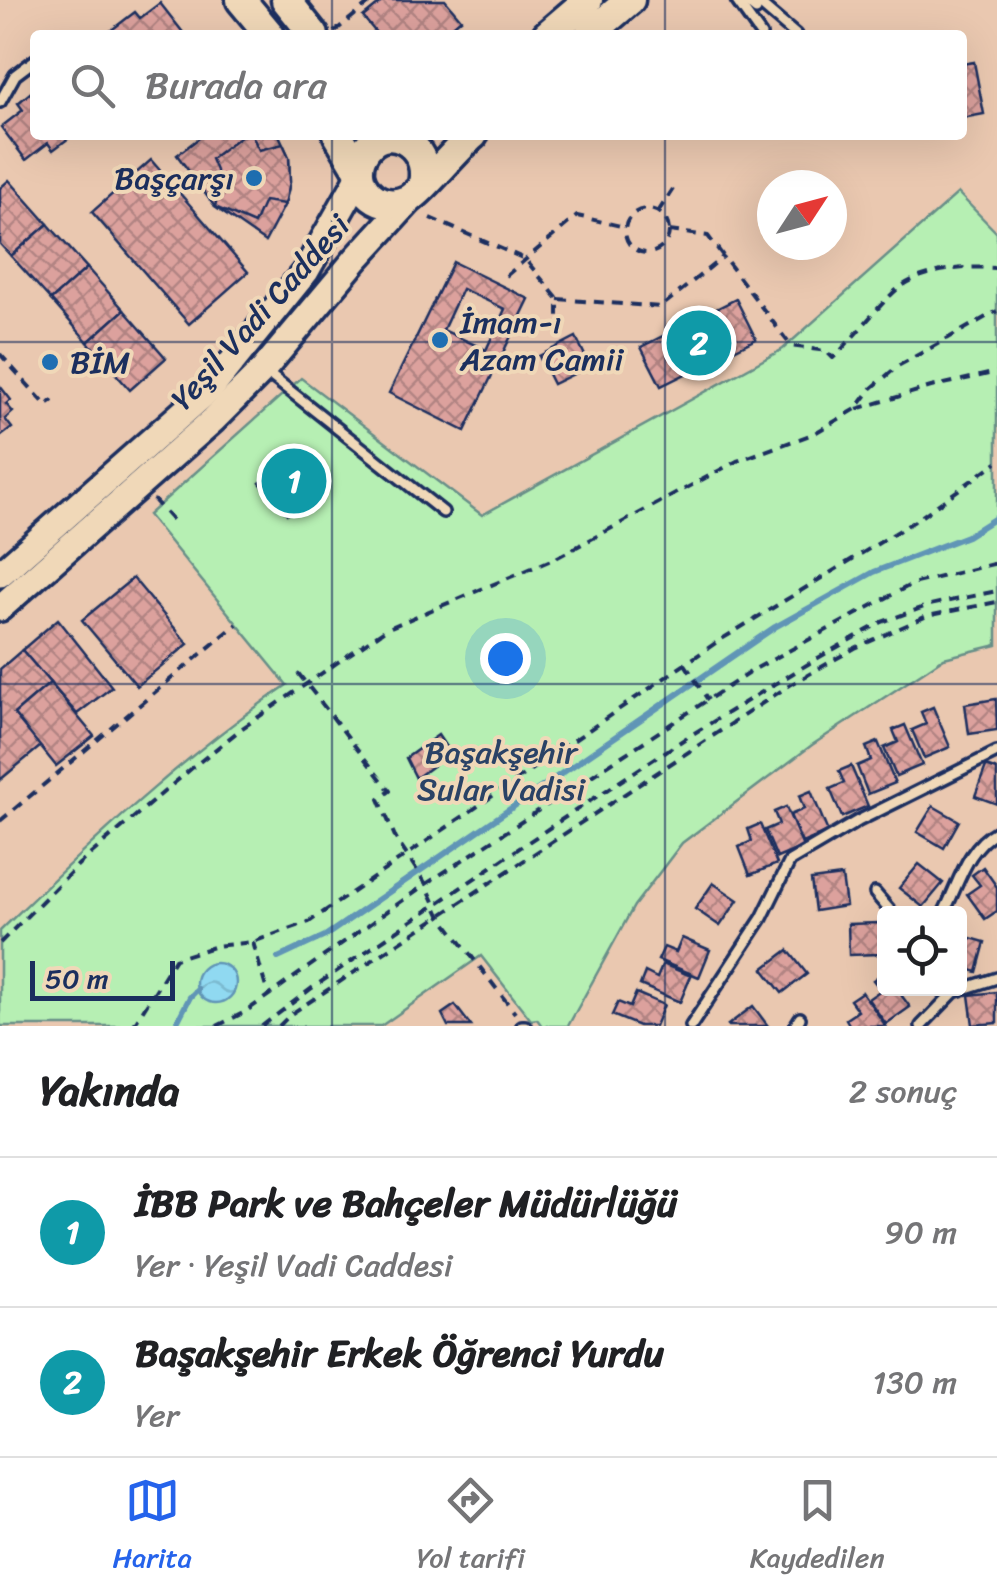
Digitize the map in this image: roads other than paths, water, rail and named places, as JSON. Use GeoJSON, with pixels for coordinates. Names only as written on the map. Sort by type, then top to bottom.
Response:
{"type":"FeatureCollection","features":[{"type":"Feature","properties":{"kind":"main road"},"geometry":{"type":"LineString","coordinates":[[241,0],[266,30]]}},
{"type":"Feature","properties":{"kind":"main road"},"geometry":{"type":"LineString","coordinates":[[286,0],[320,30]]}},
{"type":"Feature","properties":{"kind":"main road"},"geometry":{"type":"LineString","coordinates":[[553,30],[588,0]]}},
{"type":"Feature","properties":{"kind":"main road"},"geometry":{"type":"LineString","coordinates":[[595,30],[630,0]]}},
{"type":"Feature","properties":{"kind":"main road"},"geometry":{"type":"LineString","coordinates":[[341,140],[370,196],[390,204],[421,200],[425,164],[407,140]]}},
{"type":"Feature","properties":{"kind":"main road"},"geometry":{"type":"LineString","coordinates":[[358,173],[367,148],[383,140]]}},
{"type":"Feature","properties":{"kind":"main road","name":"Yeşil Vadi Caddesi"},"geometry":{"type":"LineString","coordinates":[[0,608],[264,370],[356,258],[421,200],[469,140]]}},
{"type":"Feature","properties":{"kind":"main road","name":"Yeşil Vadi Caddesi"},"geometry":{"type":"LineString","coordinates":[[0,574],[211,388],[306,270],[358,173]]}},
{"type":"Feature","properties":{"kind":"lane"},"geometry":{"type":"LineString","coordinates":[[740,0],[756,5],[789,30]]}},
{"type":"Feature","properties":{"kind":"lane"},"geometry":{"type":"LineString","coordinates":[[740,0],[757,30]]}},
{"type":"Feature","properties":{"kind":"lane"},"geometry":{"type":"LineString","coordinates":[[0,102],[14,75],[30,64]]}},
{"type":"Feature","properties":{"kind":"lane"},"geometry":{"type":"LineString","coordinates":[[264,370],[443,512]]}},
{"type":"Feature","properties":{"kind":"lane"},"geometry":{"type":"LineString","coordinates":[[691,1026],[762,918],[790,861],[858,821],[997,752]]}},
{"type":"Feature","properties":{"kind":"lane"},"geometry":{"type":"LineString","coordinates":[[947,906],[967,860],[986,837],[997,831]]}},
{"type":"Feature","properties":{"kind":"lane"},"geometry":{"type":"LineString","coordinates":[[875,893],[886,906]]}},
{"type":"Feature","properties":{"kind":"lane"},"geometry":{"type":"LineString","coordinates":[[921,1026],[954,992],[997,978]]}},
{"type":"Feature","properties":{"kind":"water"},"geometry":{"type":"Polygon","coordinates":[[[216,963],[230,969],[236,983],[230,997],[216,1003],[202,997],[196,983],[202,969],[216,963]]]}},
{"type":"Feature","properties":{"kind":"waterway"},"geometry":{"type":"LineString","coordinates":[[278,958],[325,936],[775,627],[874,572],[967,536],[997,517]]}},
{"type":"Feature","properties":{"kind":"waterway"},"geometry":{"type":"LineString","coordinates":[[175,1026],[198,989]]}},
{"type":"Feature","properties":{"kind":"place","name":"Başçarşı"},"geometry":{"type":"Point","coordinates":[254,178]}},
{"type":"Feature","properties":{"kind":"place","name":"İmam-ı Azam Camii"},"geometry":{"type":"Point","coordinates":[440,340]}},
{"type":"Feature","properties":{"kind":"place","name":"Başakşehir Erkek Öğrenci Yurdu"},"geometry":{"type":"Point","coordinates":[699,343]}},
{"type":"Feature","properties":{"kind":"place","name":"BİM"},"geometry":{"type":"Point","coordinates":[50,362]}},
{"type":"Feature","properties":{"kind":"place","name":"İBB Park ve Bahçeler Müdürlüğü"},"geometry":{"type":"Point","coordinates":[294,481]}},
{"type":"Feature","properties":{"kind":"park label","name":"Başakşehir Sular Vadisi"},"geometry":{"type":"Point","coordinates":[501,770]}}]}
